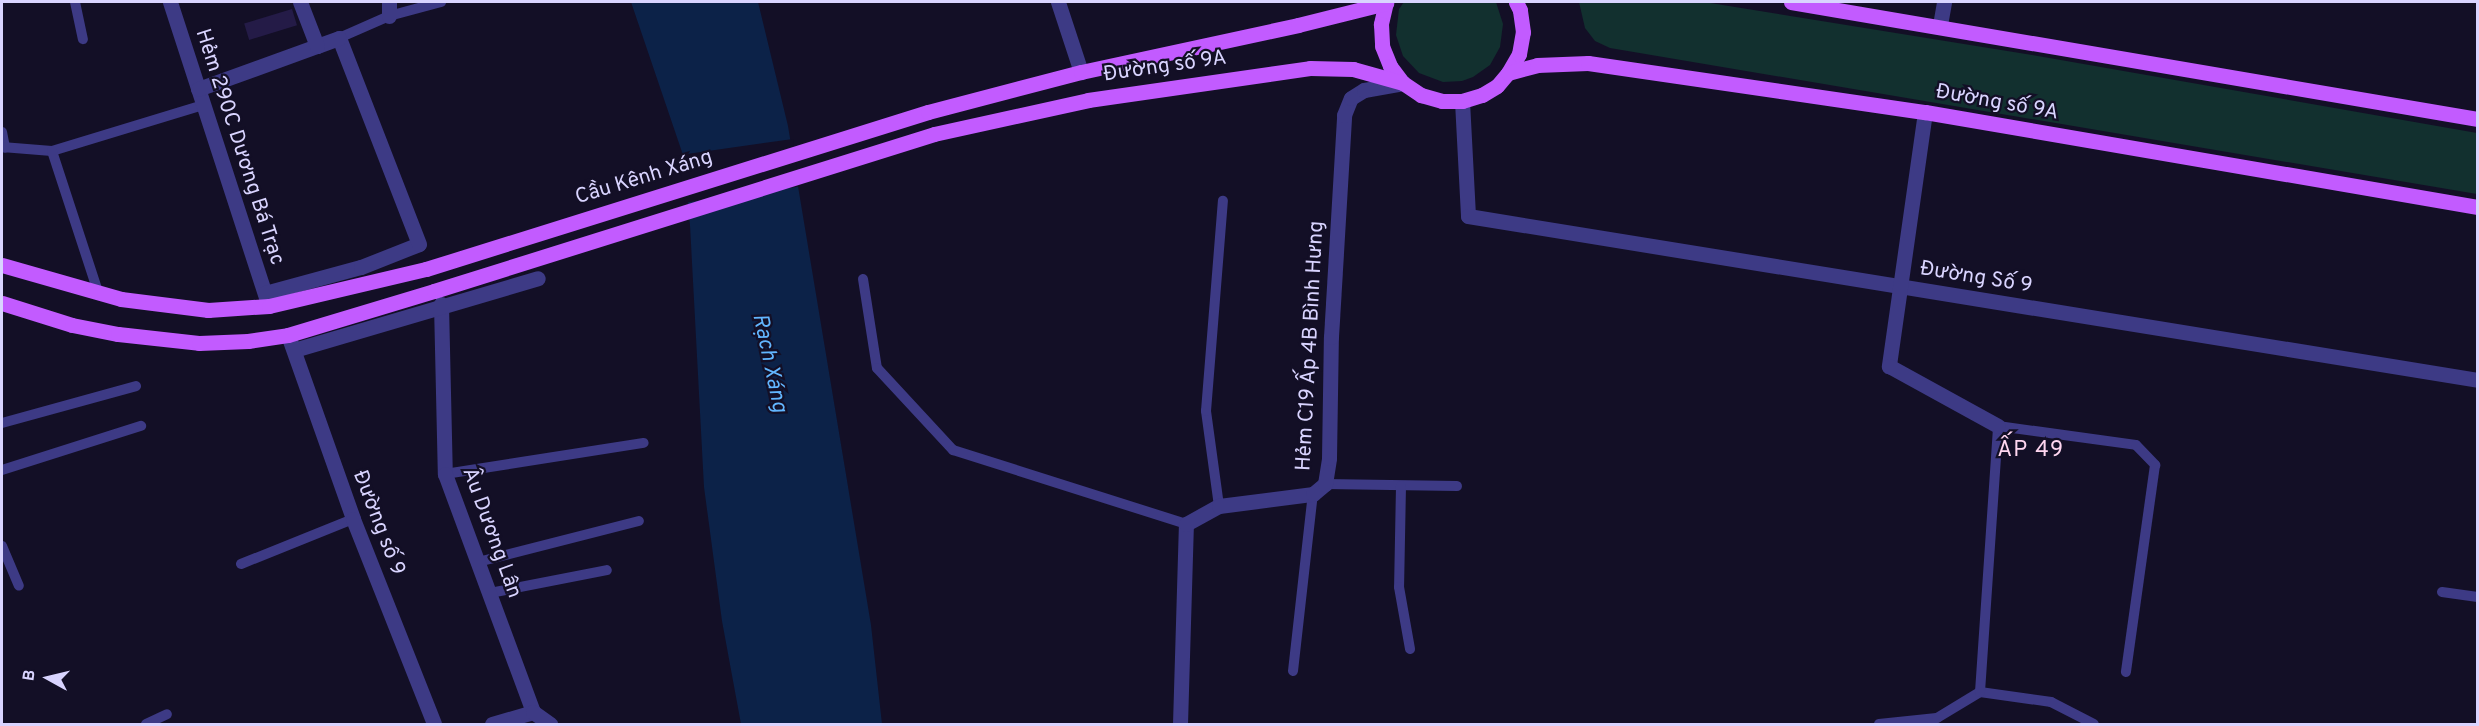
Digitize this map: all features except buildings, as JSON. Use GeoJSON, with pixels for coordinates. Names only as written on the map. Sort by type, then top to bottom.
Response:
{"type":"FeatureCollection","features":[{"type":"Feature","properties":{"kind":"main road","name":"Đường số 9A"},"geometry":{"type":"LineString","coordinates":[[928,112],[1081,72],[1352,13],[1386,2]]}},
{"type":"Feature","properties":{"kind":"main road"},"geometry":{"type":"LineString","coordinates":[[1386,2],[1381,24],[1382,45],[1390,66],[1403,83]]}},
{"type":"Feature","properties":{"kind":"main road"},"geometry":{"type":"LineString","coordinates":[[1462,101],[1482,95],[1497,86],[1519,54],[1523,32],[1520,10],[1516,2]]}},
{"type":"Feature","properties":{"kind":"main road"},"geometry":{"type":"LineString","coordinates":[[1791,2],[1940,25],[2478,119]]}},
{"type":"Feature","properties":{"kind":"main road","name":"Đường số 9A"},"geometry":{"type":"LineString","coordinates":[[1508,73],[1537,65],[1588,63],[1925,112],[2478,207]]}},
{"type":"Feature","properties":{"kind":"main road","name":"Đường số 9A"},"geometry":{"type":"LineString","coordinates":[[288,335],[934,134],[1088,100],[1310,68],[1353,69],[1403,83],[1421,95],[1442,101],[1462,101]]}},
{"type":"Feature","properties":{"kind":"main road","name":"Cầu Kênh Xáng"},"geometry":{"type":"LineString","coordinates":[[2,265],[99,295],[207,310],[372,283],[426,269],[928,112]]}},
{"type":"Feature","properties":{"kind":"main road"},"geometry":{"type":"LineString","coordinates":[[2,303],[72,325],[162,340],[199,343],[248,341],[288,335]]}},
{"type":"Feature","properties":{"kind":"street","name":"Hẻm 290C Dương Bá Trạc"},"geometry":{"type":"LineString","coordinates":[[170,2],[267,299]]}},
{"type":"Feature","properties":{"kind":"street"},"geometry":{"type":"LineString","coordinates":[[300,2],[316,46]]}},
{"type":"Feature","properties":{"kind":"street"},"geometry":{"type":"LineString","coordinates":[[1058,2],[1081,72]]}},
{"type":"Feature","properties":{"kind":"street"},"geometry":{"type":"LineString","coordinates":[[1940,25],[1944,2]]}},
{"type":"Feature","properties":{"kind":"street"},"geometry":{"type":"LineString","coordinates":[[198,89],[339,38],[419,244],[361,267],[267,299]]}},
{"type":"Feature","properties":{"kind":"street","name":"Hẻm C19 Ấp 4B Bình Hưng"},"geometry":{"type":"LineString","coordinates":[[1186,524],[1219,507],[1319,489],[1329,458],[1331,337],[1344,115],[1351,98],[1364,90],[1403,83]]}},
{"type":"Feature","properties":{"kind":"street","name":"Đường Số 9"},"geometry":{"type":"LineString","coordinates":[[1462,101],[1468,216],[2478,380]]}},
{"type":"Feature","properties":{"kind":"street"},"geometry":{"type":"LineString","coordinates":[[1925,112],[1889,366],[1998,426]]}},
{"type":"Feature","properties":{"kind":"street"},"geometry":{"type":"LineString","coordinates":[[294,350],[441,304],[538,278]]}},
{"type":"Feature","properties":{"kind":"street","name":"Âu Dương Lân"},"geometry":{"type":"LineString","coordinates":[[441,304],[445,474],[533,712]]}},
{"type":"Feature","properties":{"kind":"street","name":"Đường số 9"},"geometry":{"type":"LineString","coordinates":[[288,335],[353,519],[435,724]]}},
{"type":"Feature","properties":{"kind":"street"},"geometry":{"type":"LineString","coordinates":[[1180,724],[1186,524]]}},
{"type":"Feature","properties":{"kind":"street"},"geometry":{"type":"LineString","coordinates":[[492,724],[533,712],[550,724]]}},
{"type":"Feature","properties":{"kind":"lane"},"geometry":{"type":"LineString","coordinates":[[75,2],[83,39]]}},
{"type":"Feature","properties":{"kind":"lane"},"geometry":{"type":"LineString","coordinates":[[339,38],[389,9],[441,2]]}},
{"type":"Feature","properties":{"kind":"lane"},"geometry":{"type":"LineString","coordinates":[[2,132],[3,147],[52,151],[203,105]]}},
{"type":"Feature","properties":{"kind":"lane"},"geometry":{"type":"LineString","coordinates":[[52,151],[99,295]]}},
{"type":"Feature","properties":{"kind":"lane"},"geometry":{"type":"LineString","coordinates":[[1219,507],[1206,411],[1223,201]]}},
{"type":"Feature","properties":{"kind":"lane"},"geometry":{"type":"LineString","coordinates":[[863,279],[877,368],[952,450],[1186,524]]}},
{"type":"Feature","properties":{"kind":"lane"},"geometry":{"type":"LineString","coordinates":[[2,423],[136,386]]}},
{"type":"Feature","properties":{"kind":"lane"},"geometry":{"type":"LineString","coordinates":[[2,470],[141,426]]}},
{"type":"Feature","properties":{"kind":"lane"},"geometry":{"type":"LineString","coordinates":[[1980,692],[1998,426],[2136,445],[2155,465],[2126,672]]}},
{"type":"Feature","properties":{"kind":"lane"},"geometry":{"type":"LineString","coordinates":[[445,474],[644,443]]}},
{"type":"Feature","properties":{"kind":"lane"},"geometry":{"type":"LineString","coordinates":[[1401,486],[1399,587],[1410,649]]}},
{"type":"Feature","properties":{"kind":"lane"},"geometry":{"type":"LineString","coordinates":[[1293,671],[1319,489],[1457,486]]}},
{"type":"Feature","properties":{"kind":"lane"},"geometry":{"type":"LineString","coordinates":[[241,564],[353,519]]}},
{"type":"Feature","properties":{"kind":"lane"},"geometry":{"type":"LineString","coordinates":[[478,562],[639,521]]}},
{"type":"Feature","properties":{"kind":"lane"},"geometry":{"type":"LineString","coordinates":[[2,546],[19,586]]}},
{"type":"Feature","properties":{"kind":"lane"},"geometry":{"type":"LineString","coordinates":[[490,593],[607,570]]}},
{"type":"Feature","properties":{"kind":"lane"},"geometry":{"type":"LineString","coordinates":[[2442,592],[2478,597]]}},
{"type":"Feature","properties":{"kind":"lane"},"geometry":{"type":"LineString","coordinates":[[1879,724],[1937,718],[1980,692],[2051,702],[2094,724]]}},
{"type":"Feature","properties":{"kind":"lane"},"geometry":{"type":"LineString","coordinates":[[146,724],[167,714]]}},
{"type":"Feature","properties":{"kind":"green space"},"geometry":{"type":"Polygon","coordinates":[[[1404,2],[1496,2],[1503,24],[1500,47],[1490,65],[1473,77],[1462,81],[1443,82],[1419,73],[1403,56],[1396,35],[1399,9],[1404,2]]]}},
{"type":"Feature","properties":{"kind":"green space"},"geometry":{"type":"Polygon","coordinates":[[[1579,2],[1704,2],[2032,55],[2477,133],[2477,194],[1610,48],[1595,41],[1585,28],[1579,2]]]}},
{"type":"Feature","properties":{"kind":"water","name":"Rạch Xáng"},"geometry":{"type":"Polygon","coordinates":[[[631,2],[758,2],[788,126],[871,625],[882,724],[741,724],[722,621],[704,487],[690,225],[683,155],[631,2]]]}},
{"type":"Feature","properties":{"kind":"pier"},"geometry":{"type":"Polygon","coordinates":[[[793,139],[800,187],[685,203],[678,155],[793,139]]]}},
{"type":"Feature","properties":{"kind":"district","name":"ẤP 49"},"geometry":{"type":"Point","coordinates":[2031,451]}}]}
